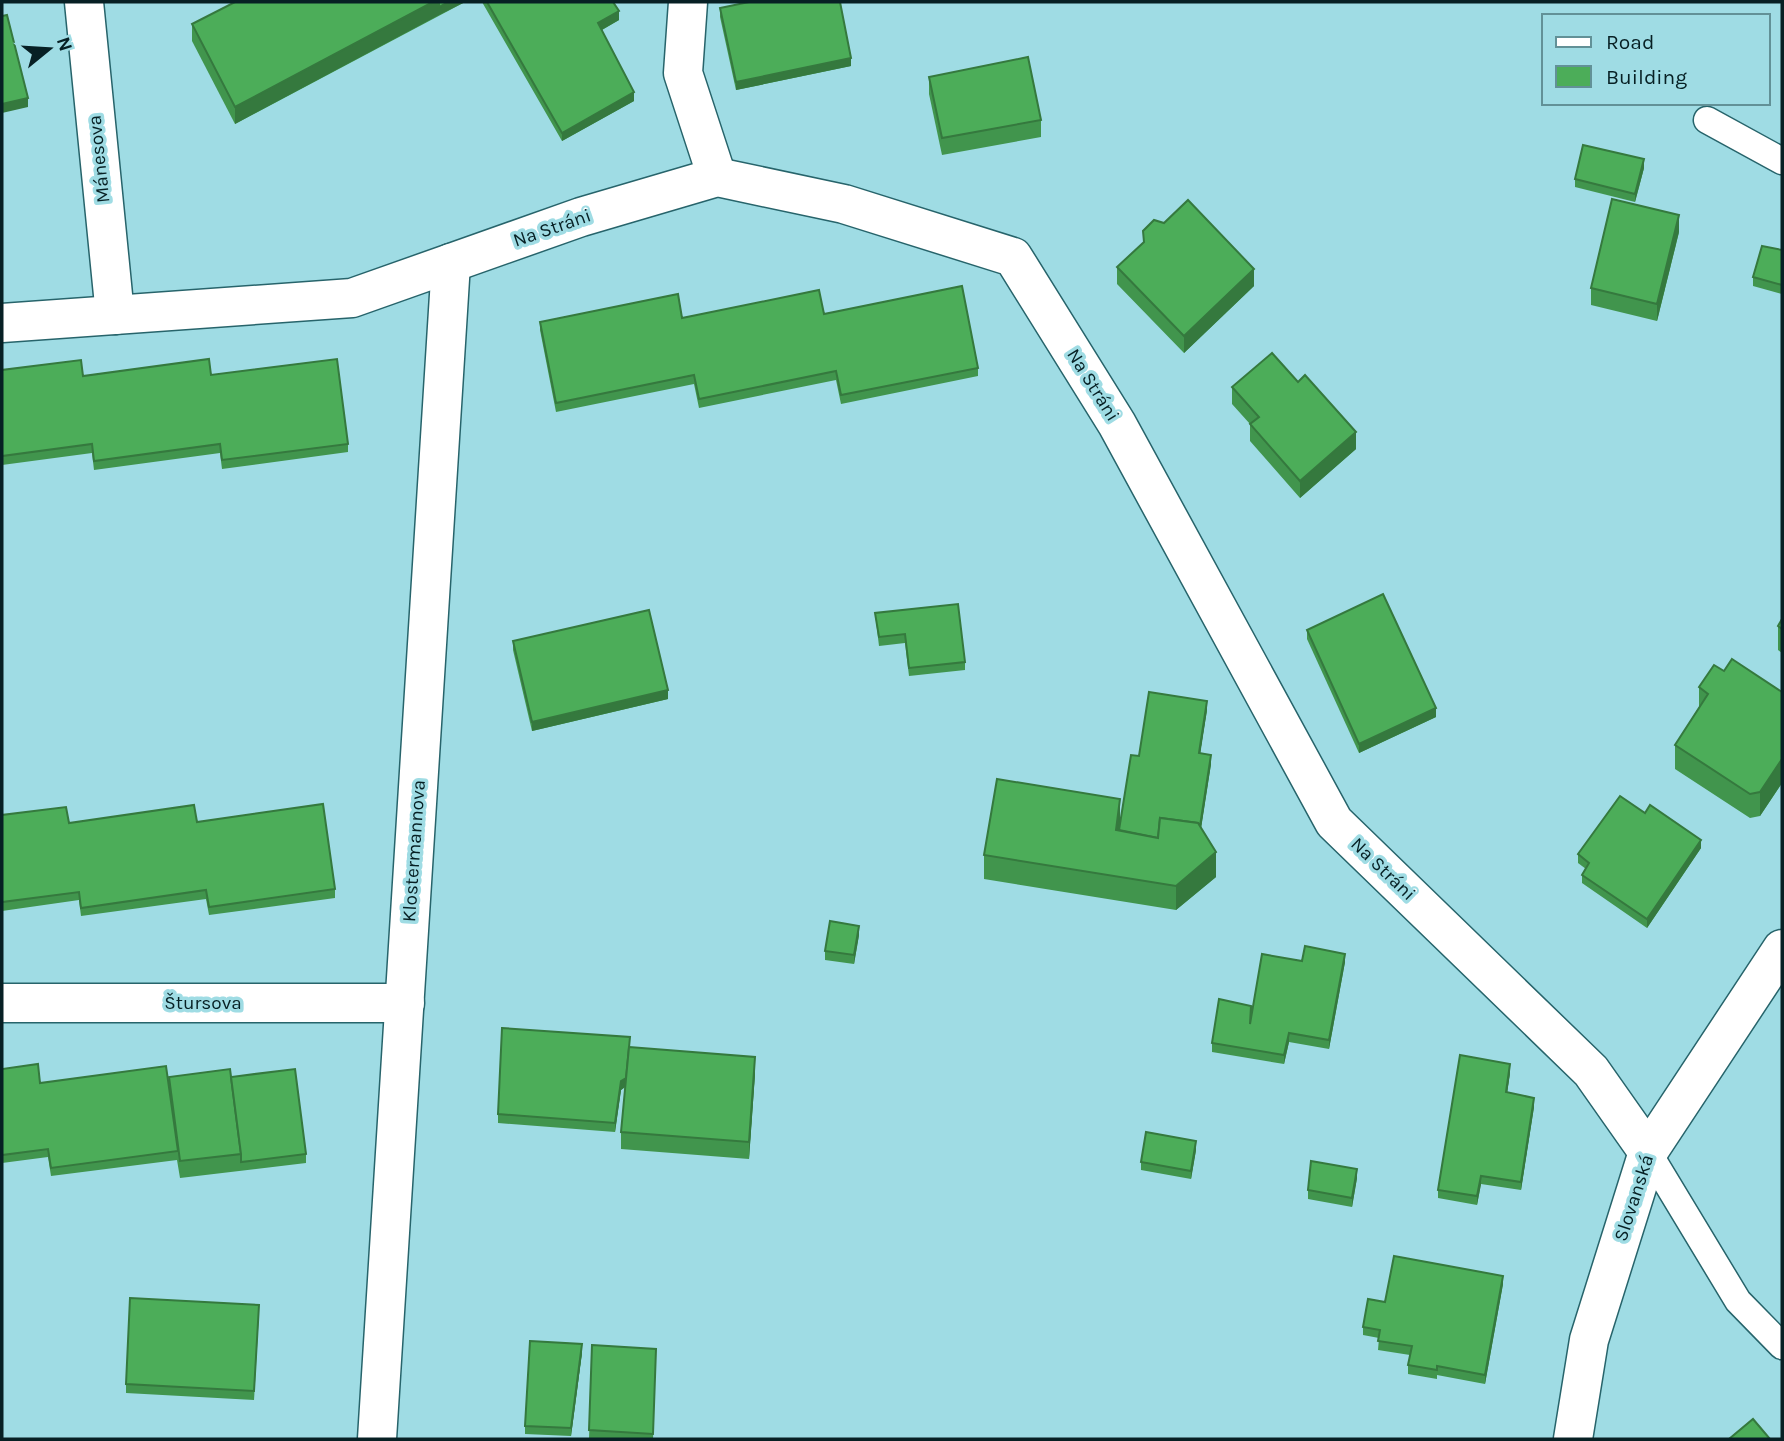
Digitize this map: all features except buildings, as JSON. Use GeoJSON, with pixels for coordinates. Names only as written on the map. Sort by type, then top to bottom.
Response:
{"type":"FeatureCollection","features":[{"type":"Feature","properties":{"kind":"street","name":"Mánesova"},"geometry":{"type":"LineString","coordinates":[[84,2],[115,316]]}},
{"type":"Feature","properties":{"kind":"street"},"geometry":{"type":"LineString","coordinates":[[688,2],[683,73],[717,177]]}},
{"type":"Feature","properties":{"kind":"street","name":"Na Stráni"},"geometry":{"type":"LineString","coordinates":[[2,323],[352,298],[581,217],[717,177],[844,204],[1013,257],[1117,424],[1334,822],[1591,1071],[1648,1152]]}},
{"type":"Feature","properties":{"kind":"street","name":"Klostermannova"},"geometry":{"type":"LineString","coordinates":[[377,1439],[451,263]]}},
{"type":"Feature","properties":{"kind":"street","name":"Slovanská"},"geometry":{"type":"LineString","coordinates":[[1573,1439],[1589,1340],[1648,1152],[1782,949]]}},
{"type":"Feature","properties":{"kind":"street","name":"Štursova"},"geometry":{"type":"LineString","coordinates":[[2,1003],[404,1003]]}},
{"type":"Feature","properties":{"kind":"lane"},"geometry":{"type":"LineString","coordinates":[[1707,120],[1782,161]]}},
{"type":"Feature","properties":{"kind":"lane","name":"Na Stráni"},"geometry":{"type":"LineString","coordinates":[[1648,1152],[1738,1301],[1782,1346]]}}]}
